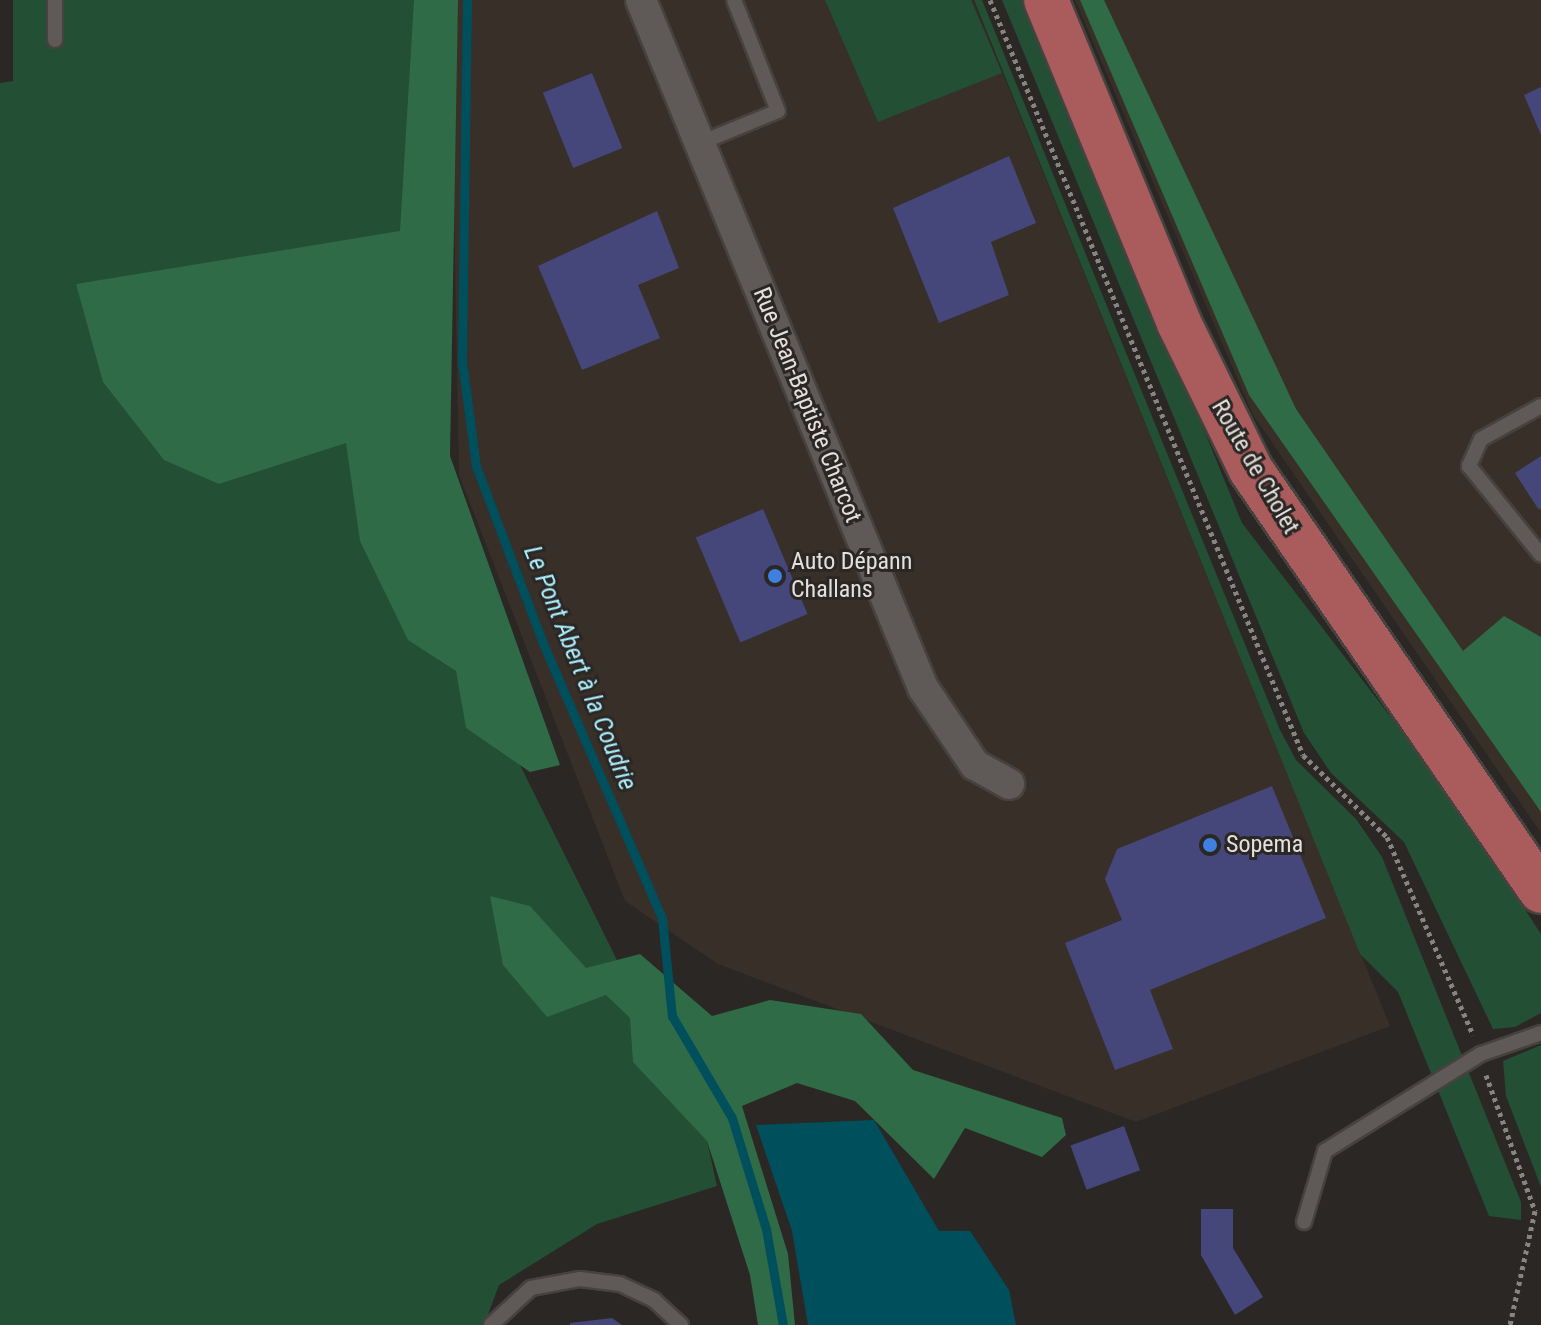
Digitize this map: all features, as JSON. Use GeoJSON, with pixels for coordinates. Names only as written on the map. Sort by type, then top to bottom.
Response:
{"type":"FeatureCollection","features":[{"type":"Feature","properties":{"kind":"main road","name":"Route de Cholet"},"geometry":{"type":"LineString","coordinates":[[1046,0],[1179,323],[1246,459],[1541,891]]}},
{"type":"Feature","properties":{"kind":"street","name":"Rue Jean-Baptiste Charcot"},"geometry":{"type":"LineString","coordinates":[[641,0],[923,688],[975,765],[1009,784]]}},
{"type":"Feature","properties":{"kind":"lane"},"geometry":{"type":"LineString","coordinates":[[55,0],[55,40]]}},
{"type":"Feature","properties":{"kind":"lane"},"geometry":{"type":"LineString","coordinates":[[700,143],[778,111],[734,0]]}},
{"type":"Feature","properties":{"kind":"lane"},"geometry":{"type":"LineString","coordinates":[[1541,406],[1481,439],[1469,466],[1541,555]]}},
{"type":"Feature","properties":{"kind":"lane"},"geometry":{"type":"LineString","coordinates":[[1304,1222],[1325,1151],[1481,1054],[1541,1033]]}},
{"type":"Feature","properties":{"kind":"lane"},"geometry":{"type":"LineString","coordinates":[[491,1325],[531,1288],[580,1279],[620,1284],[654,1300],[681,1325]]}},
{"type":"Feature","properties":{"kind":"path"},"geometry":{"type":"LineString","coordinates":[[990,0],[1303,755],[1387,837],[1481,1054],[1535,1211],[1510,1325]]}},
{"type":"Feature","properties":{"kind":"shaded area"},"geometry":{"type":"Polygon","coordinates":[[[450,0],[973,0],[1390,1026],[1136,1122],[718,964],[625,901],[459,475],[450,0]]]}},
{"type":"Feature","properties":{"kind":"shaded area"},"geometry":{"type":"Polygon","coordinates":[[[1075,0],[1541,0],[1541,833],[1253,415],[1075,0]]]}},
{"type":"Feature","properties":{"kind":"green space"},"geometry":{"type":"Polygon","coordinates":[[[13,0],[418,0],[422,233],[368,425],[521,767],[707,1141],[717,1186],[597,1224],[499,1285],[484,1325],[0,1325],[0,83],[13,81],[13,0]]]}},
{"type":"Feature","properties":{"kind":"green space"},"geometry":{"type":"Polygon","coordinates":[[[414,0],[458,0],[450,456],[560,765],[530,772],[466,728],[456,671],[408,640],[360,541],[346,443],[219,484],[164,460],[103,382],[76,284],[400,231],[414,0]]]}},
{"type":"Feature","properties":{"kind":"green space"},"geometry":{"type":"Polygon","coordinates":[[[825,0],[971,0],[1002,73],[878,122],[825,0]]]}},
{"type":"Feature","properties":{"kind":"green space"},"geometry":{"type":"Polygon","coordinates":[[[974,0],[982,0],[1280,730],[1296,760],[1356,819],[1382,857],[1521,1202],[1521,1220],[1489,1216],[1398,992],[1360,954],[974,0]]]}},
{"type":"Feature","properties":{"kind":"green space"},"geometry":{"type":"Polygon","coordinates":[[[1002,0],[1028,0],[1242,523],[1449,793],[1541,934],[1541,1013],[1515,1027],[1493,1029],[1404,842],[1331,773],[1304,733],[1002,0]]]}},
{"type":"Feature","properties":{"kind":"green space"},"geometry":{"type":"Polygon","coordinates":[[[1080,0],[1104,0],[1296,409],[1463,651],[1504,616],[1541,637],[1541,812],[1249,395],[1080,0]]]}},
{"type":"Feature","properties":{"kind":"green space"},"geometry":{"type":"Polygon","coordinates":[[[490,896],[530,906],[586,968],[640,954],[712,1016],[770,1000],[861,1014],[913,1070],[1062,1118],[1066,1135],[1042,1157],[965,1128],[934,1179],[855,1101],[797,1083],[742,1106],[788,1254],[795,1325],[758,1325],[750,1275],[707,1141],[633,1062],[630,1018],[606,995],[547,1017],[503,965],[490,896]]]}},
{"type":"Feature","properties":{"kind":"green space"},"geometry":{"type":"Polygon","coordinates":[[[1541,1045],[1541,1187],[1506,1096],[1503,1061],[1541,1045]]]}},
{"type":"Feature","properties":{"kind":"water"},"geometry":{"type":"Polygon","coordinates":[[[874,1120],[939,1231],[970,1231],[1009,1290],[1016,1325],[808,1325],[792,1231],[756,1125],[874,1120]]]}},
{"type":"Feature","properties":{"kind":"building"},"geometry":{"type":"Polygon","coordinates":[[[592,73],[622,148],[573,168],[543,93],[592,73]]]}},
{"type":"Feature","properties":{"kind":"building"},"geometry":{"type":"Polygon","coordinates":[[[1541,87],[1541,135],[1524,95],[1541,87]]]}},
{"type":"Feature","properties":{"kind":"building"},"geometry":{"type":"Polygon","coordinates":[[[1009,156],[1036,223],[991,242],[1009,295],[939,323],[893,208],[1009,156]]]}},
{"type":"Feature","properties":{"kind":"building"},"geometry":{"type":"Polygon","coordinates":[[[657,211],[679,268],[638,285],[660,338],[582,370],[538,266],[657,211]]]}},
{"type":"Feature","properties":{"kind":"building"},"geometry":{"type":"Polygon","coordinates":[[[1541,456],[1541,508],[1539,510],[1515,473],[1541,456]]]}},
{"type":"Feature","properties":{"kind":"building"},"geometry":{"type":"Polygon","coordinates":[[[763,509],[808,614],[740,642],[696,538],[763,509]]]}},
{"type":"Feature","properties":{"kind":"building"},"geometry":{"type":"Polygon","coordinates":[[[1272,786],[1326,918],[1150,990],[1173,1049],[1115,1070],[1065,943],[1122,920],[1105,879],[1117,849],[1272,786]]]}},
{"type":"Feature","properties":{"kind":"building"},"geometry":{"type":"Polygon","coordinates":[[[1124,1126],[1140,1170],[1087,1190],[1070,1145],[1124,1126]]]}},
{"type":"Feature","properties":{"kind":"building"},"geometry":{"type":"Polygon","coordinates":[[[1201,1209],[1233,1209],[1233,1248],[1263,1297],[1235,1315],[1201,1255],[1201,1209]]]}},
{"type":"Feature","properties":{"kind":"building"},"geometry":{"type":"Polygon","coordinates":[[[612,1318],[622,1325],[570,1325],[570,1323],[612,1318]]]}},
{"type":"Feature","properties":{"kind":"waterway","name":"Le Pont Abert à la Coudrie"},"geometry":{"type":"LineString","coordinates":[[467,0],[462,361],[476,466],[542,641],[662,918],[672,1016],[732,1118],[766,1229],[783,1325]]}},
{"type":"Feature","properties":{"kind":"place","name":"Auto Dépann Challans"},"geometry":{"type":"Point","coordinates":[775,576]}},
{"type":"Feature","properties":{"kind":"place","name":"Sopema"},"geometry":{"type":"Point","coordinates":[1210,845]}}]}
